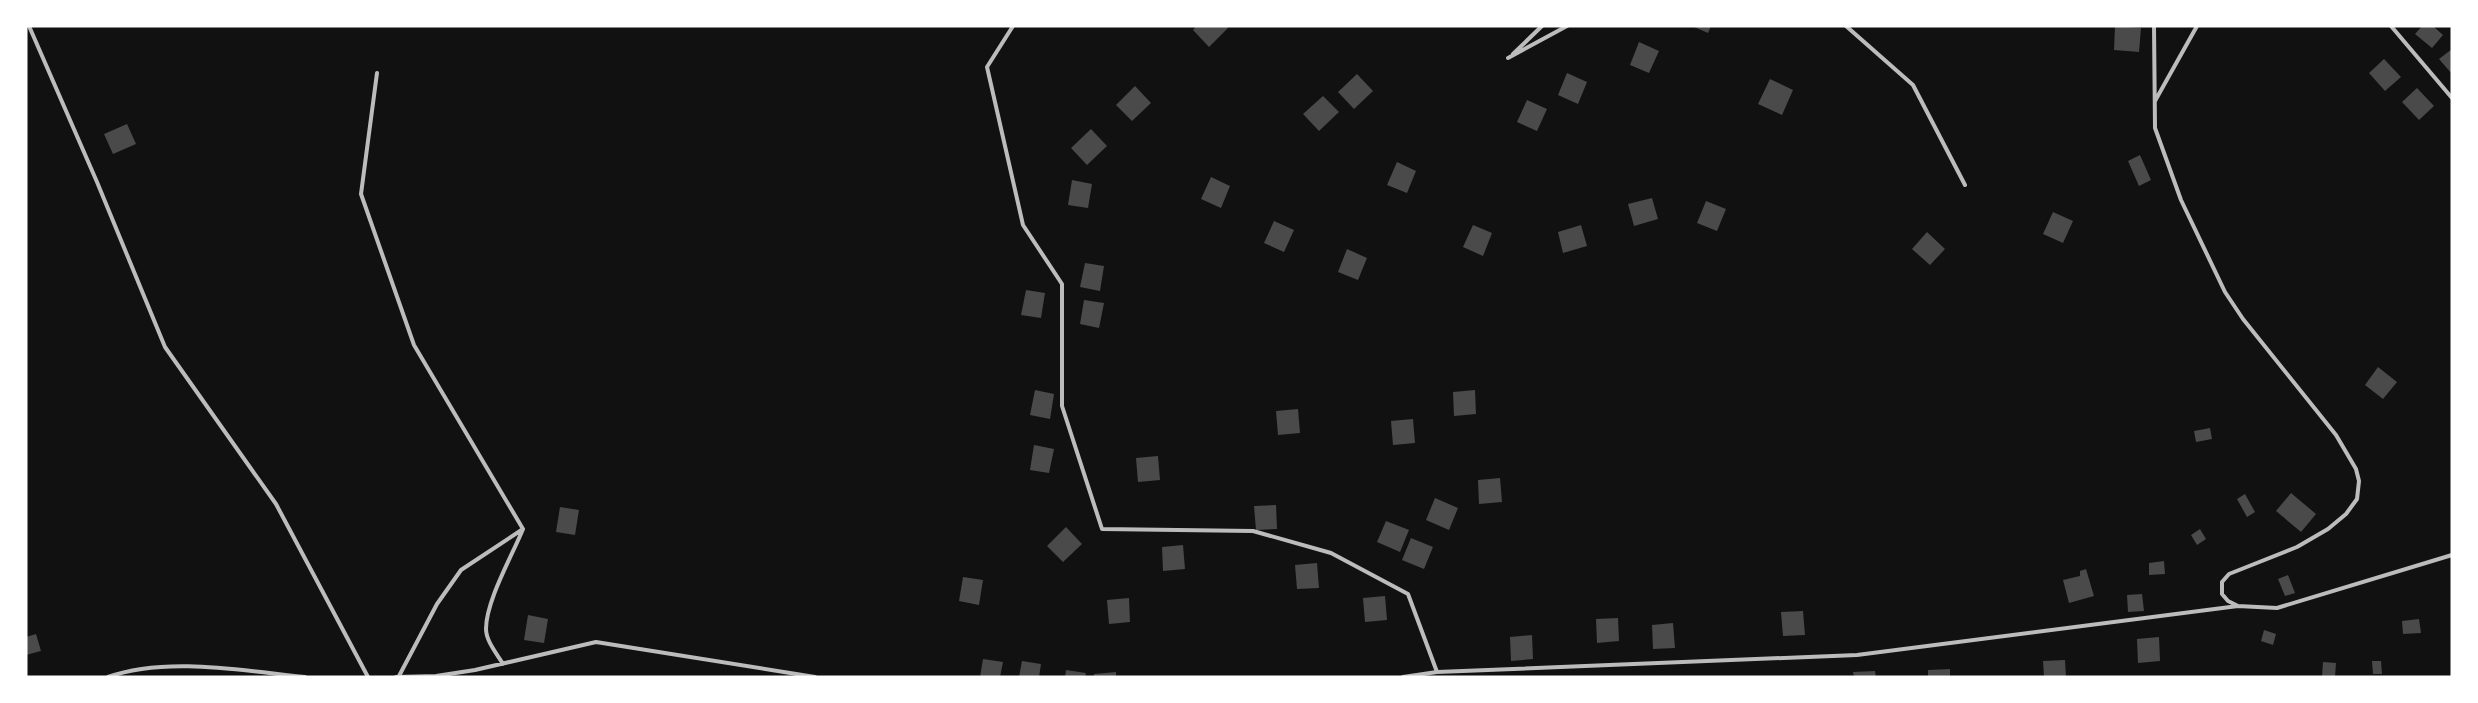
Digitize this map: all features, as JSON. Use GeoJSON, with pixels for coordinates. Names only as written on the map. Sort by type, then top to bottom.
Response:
{"type":"FeatureCollection","features":[{"type":"Feature","properties":{"kind":"lane"},"geometry":{"type":"LineString","coordinates":[[29,26],[97,182],[165,347],[276,504],[368,677]]}},
{"type":"Feature","properties":{"kind":"lane"},"geometry":{"type":"LineString","coordinates":[[1013,26],[988,67],[1023,225],[1062,284],[1062,406],[1102,529],[1253,531],[1331,553],[1408,594],[1437,672]]}},
{"type":"Feature","properties":{"kind":"lane"},"geometry":{"type":"LineString","coordinates":[[1542,26],[1508,58],[1567,26]]}},
{"type":"Feature","properties":{"kind":"lane"},"geometry":{"type":"LineString","coordinates":[[1846,26],[1913,85],[1964,184]]}},
{"type":"Feature","properties":{"kind":"lane"},"geometry":{"type":"LineString","coordinates":[[2154,26],[2155,128],[2181,200],[2225,292],[2243,319],[2336,435],[2356,469],[2359,481],[2358,499],[2346,514],[2328,529],[2297,547],[2229,574],[2222,582],[2222,594],[2228,601],[2238,606]]}},
{"type":"Feature","properties":{"kind":"lane"},"geometry":{"type":"LineString","coordinates":[[2154,103],[2197,26]]}},
{"type":"Feature","properties":{"kind":"lane"},"geometry":{"type":"LineString","coordinates":[[2391,26],[2452,98]]}},
{"type":"Feature","properties":{"kind":"lane"},"geometry":{"type":"LineString","coordinates":[[377,73],[361,194],[414,346],[523,530]]}},
{"type":"Feature","properties":{"kind":"lane"},"geometry":{"type":"LineString","coordinates":[[503,664],[492,646],[486,629],[494,593],[523,530]]}},
{"type":"Feature","properties":{"kind":"lane"},"geometry":{"type":"LineString","coordinates":[[397,677],[437,604],[462,570],[523,530]]}},
{"type":"Feature","properties":{"kind":"lane"},"geometry":{"type":"LineString","coordinates":[[1403,677],[1437,672],[1857,656],[2238,606],[2277,608],[2452,555]]}},
{"type":"Feature","properties":{"kind":"lane"},"geometry":{"type":"LineString","coordinates":[[397,677],[436,676],[503,664],[596,642],[815,677]]}},
{"type":"Feature","properties":{"kind":"lane"},"geometry":{"type":"LineString","coordinates":[[108,677],[162,667],[198,667],[305,677]]}},
{"type":"Feature","properties":{"kind":"building"},"geometry":{"type":"Polygon","coordinates":[[[1196,26],[1226,26],[1228,28],[1209,47],[1193,30],[1196,26]]]}},
{"type":"Feature","properties":{"kind":"building"},"geometry":{"type":"Polygon","coordinates":[[[1692,26],[1711,26],[1708,33],[1692,26]]]}},
{"type":"Feature","properties":{"kind":"building"},"geometry":{"type":"Polygon","coordinates":[[[2115,26],[2141,28],[2139,52],[2114,50],[2115,26]]]}},
{"type":"Feature","properties":{"kind":"building"},"geometry":{"type":"Polygon","coordinates":[[[2422,26],[2433,26],[2443,35],[2432,48],[2415,34],[2422,26]]]}},
{"type":"Feature","properties":{"kind":"building"},"geometry":{"type":"Polygon","coordinates":[[[1639,42],[1659,51],[1649,73],[1630,65],[1639,42]]]}},
{"type":"Feature","properties":{"kind":"building"},"geometry":{"type":"Polygon","coordinates":[[[2452,49],[2452,74],[2439,59],[2452,49]]]}},
{"type":"Feature","properties":{"kind":"building"},"geometry":{"type":"Polygon","coordinates":[[[2384,59],[2401,77],[2385,91],[2369,73],[2384,59]]]}},
{"type":"Feature","properties":{"kind":"building"},"geometry":{"type":"Polygon","coordinates":[[[1567,73],[1587,82],[1578,104],[1558,95],[1567,73]]]}},
{"type":"Feature","properties":{"kind":"building"},"geometry":{"type":"Polygon","coordinates":[[[1357,74],[1373,91],[1354,109],[1338,92],[1357,74]]]}},
{"type":"Feature","properties":{"kind":"building"},"geometry":{"type":"Polygon","coordinates":[[[1770,79],[1793,90],[1782,115],[1758,104],[1770,79]]]}},
{"type":"Feature","properties":{"kind":"building"},"geometry":{"type":"Polygon","coordinates":[[[1135,86],[1151,103],[1132,121],[1116,105],[1135,86]]]}},
{"type":"Feature","properties":{"kind":"building"},"geometry":{"type":"Polygon","coordinates":[[[2417,88],[2434,106],[2419,120],[2402,102],[2417,88]]]}},
{"type":"Feature","properties":{"kind":"building"},"geometry":{"type":"Polygon","coordinates":[[[1323,96],[1339,112],[1319,131],[1303,114],[1323,96]]]}},
{"type":"Feature","properties":{"kind":"building"},"geometry":{"type":"Polygon","coordinates":[[[1527,100],[1547,109],[1537,131],[1517,122],[1527,100]]]}},
{"type":"Feature","properties":{"kind":"building"},"geometry":{"type":"Polygon","coordinates":[[[127,124],[136,144],[113,154],[104,134],[127,124]]]}},
{"type":"Feature","properties":{"kind":"building"},"geometry":{"type":"Polygon","coordinates":[[[1091,129],[1107,146],[1087,165],[1071,148],[1091,129]]]}},
{"type":"Feature","properties":{"kind":"building"},"geometry":{"type":"Polygon","coordinates":[[[2140,155],[2151,180],[2139,186],[2128,161],[2140,155]]]}},
{"type":"Feature","properties":{"kind":"building"},"geometry":{"type":"Polygon","coordinates":[[[1397,162],[1416,171],[1407,193],[1387,185],[1397,162]]]}},
{"type":"Feature","properties":{"kind":"building"},"geometry":{"type":"Polygon","coordinates":[[[1211,177],[1230,186],[1221,208],[1201,199],[1211,177]]]}},
{"type":"Feature","properties":{"kind":"building"},"geometry":{"type":"Polygon","coordinates":[[[1072,180],[1092,184],[1088,208],[1068,205],[1072,180]]]}},
{"type":"Feature","properties":{"kind":"building"},"geometry":{"type":"Polygon","coordinates":[[[1652,198],[1658,219],[1634,226],[1628,204],[1652,198]]]}},
{"type":"Feature","properties":{"kind":"building"},"geometry":{"type":"Polygon","coordinates":[[[1706,201],[1726,209],[1717,231],[1697,223],[1706,201]]]}},
{"type":"Feature","properties":{"kind":"building"},"geometry":{"type":"Polygon","coordinates":[[[2053,212],[2073,221],[2063,243],[2043,234],[2053,212]]]}},
{"type":"Feature","properties":{"kind":"building"},"geometry":{"type":"Polygon","coordinates":[[[1274,221],[1294,230],[1284,252],[1264,243],[1274,221]]]}},
{"type":"Feature","properties":{"kind":"building"},"geometry":{"type":"Polygon","coordinates":[[[1473,225],[1492,233],[1483,256],[1463,247],[1473,225]]]}},
{"type":"Feature","properties":{"kind":"building"},"geometry":{"type":"Polygon","coordinates":[[[1581,225],[1587,246],[1563,253],[1558,232],[1581,225]]]}},
{"type":"Feature","properties":{"kind":"building"},"geometry":{"type":"Polygon","coordinates":[[[1927,232],[1945,249],[1930,265],[1912,249],[1927,232]]]}},
{"type":"Feature","properties":{"kind":"building"},"geometry":{"type":"Polygon","coordinates":[[[1347,249],[1367,258],[1358,280],[1338,272],[1347,249]]]}},
{"type":"Feature","properties":{"kind":"building"},"geometry":{"type":"Polygon","coordinates":[[[1085,263],[1104,266],[1100,291],[1080,287],[1085,263]]]}},
{"type":"Feature","properties":{"kind":"building"},"geometry":{"type":"Polygon","coordinates":[[[1026,290],[1045,293],[1041,318],[1021,315],[1026,290]]]}},
{"type":"Feature","properties":{"kind":"building"},"geometry":{"type":"Polygon","coordinates":[[[1084,300],[1104,303],[1099,328],[1080,324],[1084,300]]]}},
{"type":"Feature","properties":{"kind":"building"},"geometry":{"type":"Polygon","coordinates":[[[2378,367],[2397,382],[2383,399],[2365,385],[2378,367]]]}},
{"type":"Feature","properties":{"kind":"building"},"geometry":{"type":"Polygon","coordinates":[[[1035,390],[1054,394],[1050,419],[1030,415],[1035,390]]]}},
{"type":"Feature","properties":{"kind":"building"},"geometry":{"type":"Polygon","coordinates":[[[1475,390],[1476,414],[1454,416],[1453,392],[1475,390]]]}},
{"type":"Feature","properties":{"kind":"building"},"geometry":{"type":"Polygon","coordinates":[[[1298,409],[1300,433],[1278,435],[1276,411],[1298,409]]]}},
{"type":"Feature","properties":{"kind":"building"},"geometry":{"type":"Polygon","coordinates":[[[1413,419],[1415,443],[1393,445],[1391,421],[1413,419]]]}},
{"type":"Feature","properties":{"kind":"building"},"geometry":{"type":"Polygon","coordinates":[[[2210,428],[2212,439],[2196,442],[2194,431],[2210,428]]]}},
{"type":"Feature","properties":{"kind":"building"},"geometry":{"type":"Polygon","coordinates":[[[1034,445],[1054,449],[1049,473],[1030,470],[1034,445]]]}},
{"type":"Feature","properties":{"kind":"building"},"geometry":{"type":"Polygon","coordinates":[[[1158,456],[1160,480],[1138,482],[1136,458],[1158,456]]]}},
{"type":"Feature","properties":{"kind":"building"},"geometry":{"type":"Polygon","coordinates":[[[1500,478],[1502,502],[1479,504],[1478,480],[1500,478]]]}},
{"type":"Feature","properties":{"kind":"building"},"geometry":{"type":"Polygon","coordinates":[[[2291,493],[2316,514],[2301,532],[2276,511],[2291,493]]]}},
{"type":"Feature","properties":{"kind":"building"},"geometry":{"type":"Polygon","coordinates":[[[2245,494],[2255,512],[2247,517],[2237,499],[2245,494]]]}},
{"type":"Feature","properties":{"kind":"building"},"geometry":{"type":"Polygon","coordinates":[[[1435,498],[1458,508],[1449,530],[1426,520],[1435,498]]]}},
{"type":"Feature","properties":{"kind":"building"},"geometry":{"type":"Polygon","coordinates":[[[1276,505],[1277,529],[1256,530],[1254,506],[1276,505]]]}},
{"type":"Feature","properties":{"kind":"building"},"geometry":{"type":"Polygon","coordinates":[[[560,507],[579,510],[575,535],[556,532],[560,507]]]}},
{"type":"Feature","properties":{"kind":"building"},"geometry":{"type":"Polygon","coordinates":[[[1386,521],[1409,530],[1400,552],[1377,542],[1386,521]]]}},
{"type":"Feature","properties":{"kind":"building"},"geometry":{"type":"Polygon","coordinates":[[[1066,527],[1082,544],[1063,562],[1047,546],[1066,527]]]}},
{"type":"Feature","properties":{"kind":"building"},"geometry":{"type":"Polygon","coordinates":[[[2200,529],[2206,539],[2197,545],[2191,535],[2200,529]]]}},
{"type":"Feature","properties":{"kind":"building"},"geometry":{"type":"Polygon","coordinates":[[[1411,538],[1433,547],[1424,569],[1402,560],[1411,538]]]}},
{"type":"Feature","properties":{"kind":"building"},"geometry":{"type":"Polygon","coordinates":[[[1183,545],[1185,569],[1163,571],[1162,547],[1183,545]]]}},
{"type":"Feature","properties":{"kind":"building"},"geometry":{"type":"Polygon","coordinates":[[[2164,561],[2165,574],[2149,575],[2149,563],[2164,561]]]}},
{"type":"Feature","properties":{"kind":"building"},"geometry":{"type":"Polygon","coordinates":[[[1317,563],[1319,588],[1297,589],[1295,565],[1317,563]]]}},
{"type":"Feature","properties":{"kind":"building"},"geometry":{"type":"Polygon","coordinates":[[[2086,569],[2094,596],[2069,603],[2063,580],[2080,576],[2080,571],[2086,569]]]}},
{"type":"Feature","properties":{"kind":"building"},"geometry":{"type":"Polygon","coordinates":[[[2288,575],[2295,593],[2285,596],[2278,579],[2288,575]]]}},
{"type":"Feature","properties":{"kind":"building"},"geometry":{"type":"Polygon","coordinates":[[[963,577],[983,580],[979,605],[959,601],[963,577]]]}},
{"type":"Feature","properties":{"kind":"building"},"geometry":{"type":"Polygon","coordinates":[[[2142,594],[2144,611],[2128,612],[2127,595],[2142,594]]]}},
{"type":"Feature","properties":{"kind":"building"},"geometry":{"type":"Polygon","coordinates":[[[1385,596],[1387,620],[1365,622],[1363,598],[1385,596]]]}},
{"type":"Feature","properties":{"kind":"building"},"geometry":{"type":"Polygon","coordinates":[[[1129,598],[1130,622],[1109,624],[1107,600],[1129,598]]]}},
{"type":"Feature","properties":{"kind":"building"},"geometry":{"type":"Polygon","coordinates":[[[1803,611],[1805,635],[1783,636],[1781,612],[1803,611]]]}},
{"type":"Feature","properties":{"kind":"building"},"geometry":{"type":"Polygon","coordinates":[[[528,615],[548,619],[544,643],[524,640],[528,615]]]}},
{"type":"Feature","properties":{"kind":"building"},"geometry":{"type":"Polygon","coordinates":[[[1618,618],[1619,641],[1597,643],[1596,619],[1618,618]]]}},
{"type":"Feature","properties":{"kind":"building"},"geometry":{"type":"Polygon","coordinates":[[[2419,619],[2421,633],[2403,634],[2402,621],[2419,619]]]}},
{"type":"Feature","properties":{"kind":"building"},"geometry":{"type":"Polygon","coordinates":[[[1673,623],[1675,648],[1653,649],[1652,625],[1673,623]]]}},
{"type":"Feature","properties":{"kind":"building"},"geometry":{"type":"Polygon","coordinates":[[[2264,630],[2276,634],[2273,645],[2261,641],[2264,630]]]}},
{"type":"Feature","properties":{"kind":"building"},"geometry":{"type":"Polygon","coordinates":[[[36,634],[41,651],[26,655],[26,637],[36,634]]]}},
{"type":"Feature","properties":{"kind":"building"},"geometry":{"type":"Polygon","coordinates":[[[1532,635],[1533,659],[1511,661],[1510,637],[1532,635]]]}},
{"type":"Feature","properties":{"kind":"building"},"geometry":{"type":"Polygon","coordinates":[[[2159,637],[2160,661],[2138,663],[2137,639],[2159,637]]]}},
{"type":"Feature","properties":{"kind":"building"},"geometry":{"type":"Polygon","coordinates":[[[983,659],[1003,662],[1000,677],[980,677],[983,659]]]}},
{"type":"Feature","properties":{"kind":"building"},"geometry":{"type":"Polygon","coordinates":[[[2065,660],[2066,677],[2044,677],[2043,661],[2065,660]]]}},
{"type":"Feature","properties":{"kind":"building"},"geometry":{"type":"Polygon","coordinates":[[[1022,661],[1041,664],[1039,677],[1019,677],[1022,661]]]}},
{"type":"Feature","properties":{"kind":"building"},"geometry":{"type":"Polygon","coordinates":[[[2372,661],[2381,661],[2382,674],[2373,674],[2372,661]]]}},
{"type":"Feature","properties":{"kind":"building"},"geometry":{"type":"Polygon","coordinates":[[[2323,662],[2336,663],[2335,677],[2322,677],[2323,662]]]}},
{"type":"Feature","properties":{"kind":"building"},"geometry":{"type":"Polygon","coordinates":[[[1950,669],[1950,677],[1928,677],[1928,670],[1950,669]]]}},
{"type":"Feature","properties":{"kind":"building"},"geometry":{"type":"Polygon","coordinates":[[[1066,670],[1086,673],[1085,677],[1065,677],[1066,670]]]}},
{"type":"Feature","properties":{"kind":"building"},"geometry":{"type":"Polygon","coordinates":[[[1875,671],[1876,677],[1854,677],[1853,672],[1875,671]]]}},
{"type":"Feature","properties":{"kind":"building"},"geometry":{"type":"Polygon","coordinates":[[[1116,672],[1116,677],[1094,677],[1094,674],[1116,672]]]}}]}
